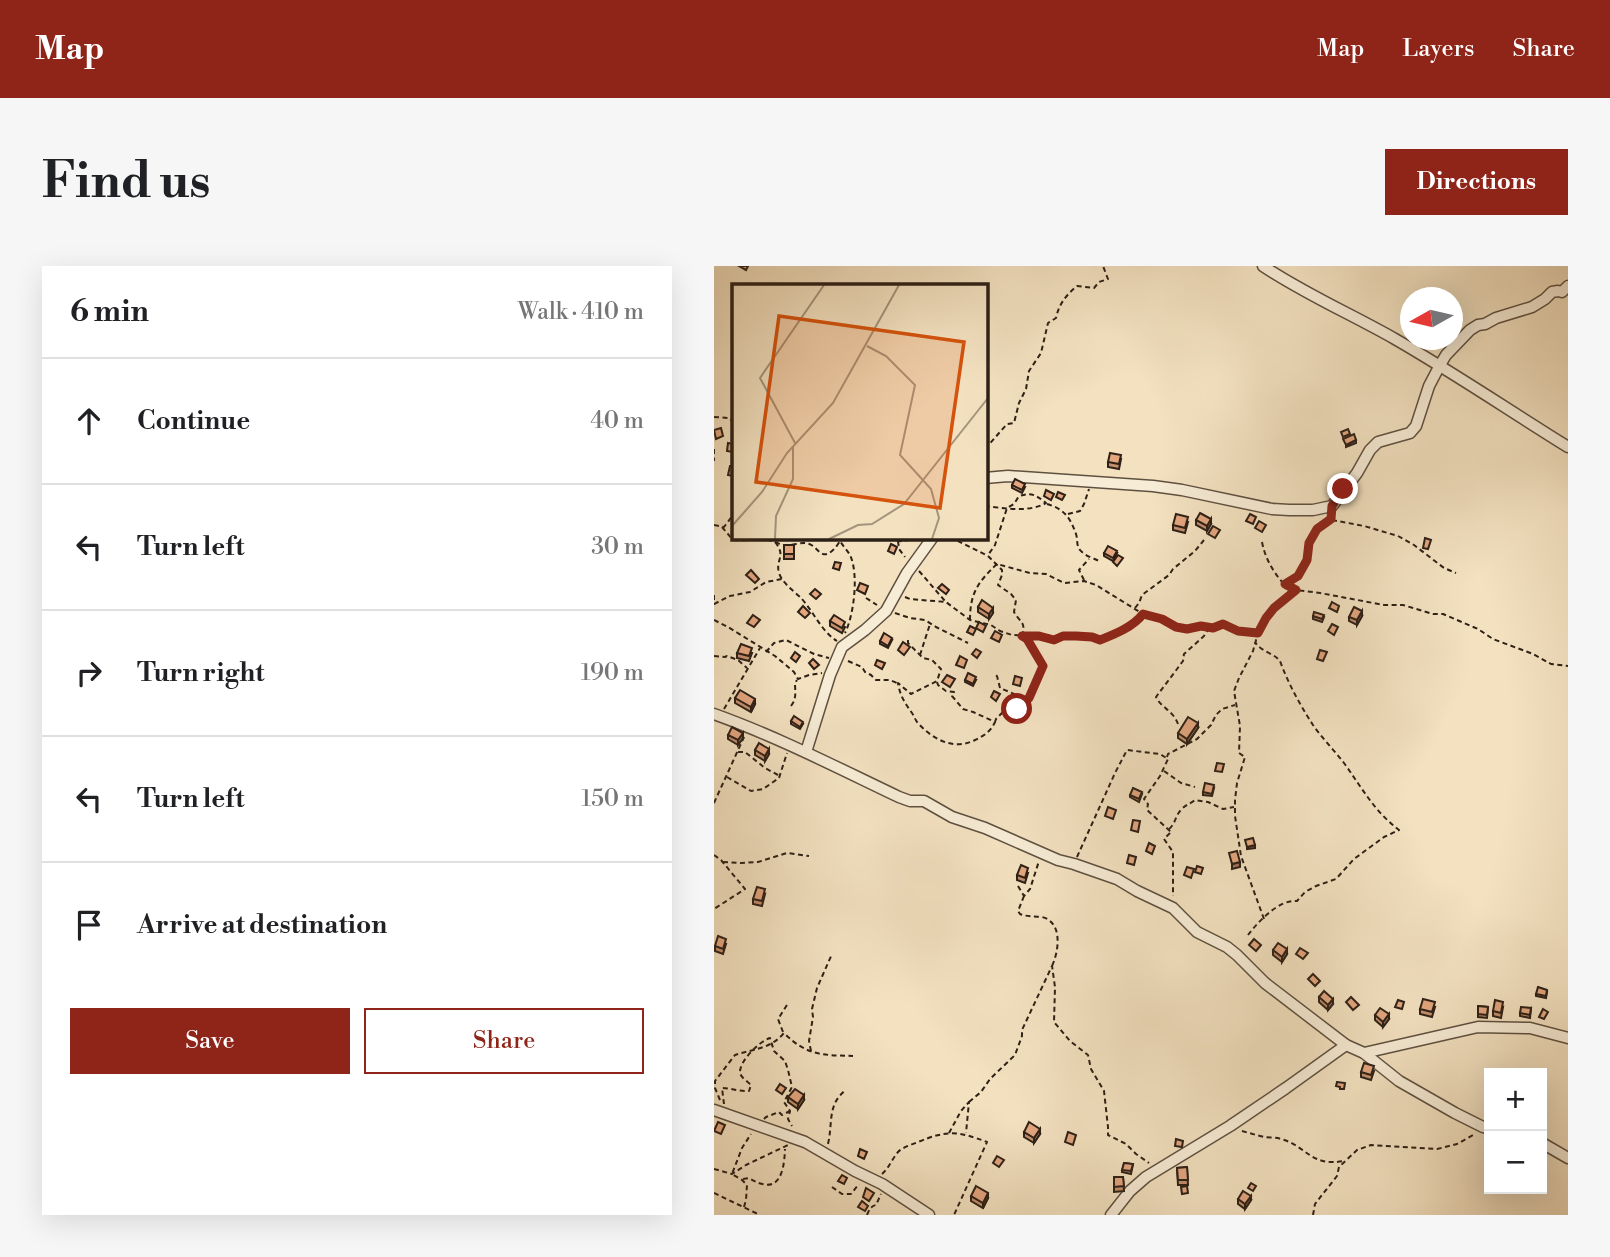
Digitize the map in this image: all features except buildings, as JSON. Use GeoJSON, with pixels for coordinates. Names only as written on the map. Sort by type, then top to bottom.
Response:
{"type":"FeatureCollection","features":[{"type":"Feature","properties":{"kind":"street"},"geometry":{"type":"LineString","coordinates":[[1263,266],[1440,365],[1568,447]]}},
{"type":"Feature","properties":{"kind":"street"},"geometry":{"type":"LineString","coordinates":[[987,478],[1008,476],[1153,486],[1272,509],[1313,510],[1332,506],[1378,442],[1410,433],[1416,426],[1429,386],[1440,365],[1462,338],[1478,325],[1532,307],[1552,292],[1562,292],[1568,286]]}},
{"type":"Feature","properties":{"kind":"street"},"geometry":{"type":"LineString","coordinates":[[806,752],[835,660],[842,647],[886,611],[932,539]]}},
{"type":"Feature","properties":{"kind":"street"},"geometry":{"type":"LineString","coordinates":[[717,715],[806,752],[899,797],[910,801],[924,801],[952,817],[985,828],[1042,854],[1117,879],[1173,908],[1197,932],[1227,947],[1265,983],[1346,1045],[1364,1053],[1399,1081],[1484,1126]]}},
{"type":"Feature","properties":{"kind":"street"},"geometry":{"type":"LineString","coordinates":[[1364,1053],[1478,1027],[1530,1028],[1568,1038]]}},
{"type":"Feature","properties":{"kind":"street"},"geometry":{"type":"LineString","coordinates":[[1111,1215],[1130,1191],[1158,1168],[1230,1126],[1346,1045]]}},
{"type":"Feature","properties":{"kind":"street"},"geometry":{"type":"LineString","coordinates":[[720,1112],[800,1140],[875,1180],[929,1215]]}},
{"type":"Feature","properties":{"kind":"street"},"geometry":{"type":"LineString","coordinates":[[1547,1146],[1568,1158]]}},
{"type":"Feature","properties":{"kind":"path"},"geometry":{"type":"LineString","coordinates":[[987,447],[1007,424],[1013,423],[1026,389],[1029,371],[1041,353],[1048,323],[1056,318],[1058,308],[1077,286],[1094,288],[1099,282],[1108,279],[1103,266]]}},
{"type":"Feature","properties":{"kind":"path"},"geometry":{"type":"LineString","coordinates":[[714,417],[729,418],[732,421]]}},
{"type":"Feature","properties":{"kind":"path"},"geometry":{"type":"LineString","coordinates":[[714,449],[714,461]]}},
{"type":"Feature","properties":{"kind":"path"},"geometry":{"type":"LineString","coordinates":[[1067,515],[1080,511],[1090,487],[1097,483]]}},
{"type":"Feature","properties":{"kind":"path"},"geometry":{"type":"LineString","coordinates":[[988,556],[997,539],[1007,508],[1014,504],[1019,496],[1027,493],[1058,507],[1067,515],[1077,545],[1082,552],[1099,561]]}},
{"type":"Feature","properties":{"kind":"path"},"geometry":{"type":"LineString","coordinates":[[987,506],[1040,507],[1045,503]]}},
{"type":"Feature","properties":{"kind":"path"},"geometry":{"type":"LineString","coordinates":[[722,527],[732,516]]}},
{"type":"Feature","properties":{"kind":"path"},"geometry":{"type":"LineString","coordinates":[[1285,584],[1298,576],[1307,560],[1309,543],[1317,529],[1331,519],[1398,536],[1444,568],[1456,573]]}},
{"type":"Feature","properties":{"kind":"path"},"geometry":{"type":"LineString","coordinates":[[714,525],[722,527],[732,539]]}},
{"type":"Feature","properties":{"kind":"path"},"geometry":{"type":"LineString","coordinates":[[732,539],[746,542],[773,541],[782,545],[804,543],[814,546],[823,554],[827,554],[840,541]]}},
{"type":"Feature","properties":{"kind":"path"},"geometry":{"type":"LineString","coordinates":[[838,539],[849,554],[855,576],[851,621],[846,631]]}},
{"type":"Feature","properties":{"kind":"path"},"geometry":{"type":"LineString","coordinates":[[894,539],[902,542],[909,539]]}},
{"type":"Feature","properties":{"kind":"path"},"geometry":{"type":"LineString","coordinates":[[954,539],[988,556],[1002,570],[998,585],[1016,600],[1014,612],[1025,628],[1022,636]]}},
{"type":"Feature","properties":{"kind":"path"},"geometry":{"type":"LineString","coordinates":[[1134,609],[1142,595],[1169,575],[1172,569],[1204,540]]}},
{"type":"Feature","properties":{"kind":"path"},"geometry":{"type":"LineString","coordinates":[[773,541],[781,552],[779,573],[782,579],[842,647]]}},
{"type":"Feature","properties":{"kind":"path"},"geometry":{"type":"LineString","coordinates":[[898,541],[902,554],[946,602],[970,620],[991,625],[1012,635],[1039,636],[1054,640],[1063,636],[1076,636],[1100,640],[1129,626],[1143,614]]}},
{"type":"Feature","properties":{"kind":"path"},"geometry":{"type":"LineString","coordinates":[[1262,542],[1264,554],[1276,576],[1296,590],[1443,614],[1551,664],[1568,666]]}},
{"type":"Feature","properties":{"kind":"path"},"geometry":{"type":"LineString","coordinates":[[1084,581],[1079,570],[1091,557]]}},
{"type":"Feature","properties":{"kind":"path"},"geometry":{"type":"LineString","coordinates":[[996,564],[1030,573],[1046,574],[1064,583],[1084,581],[1096,585],[1143,614],[1162,619],[1176,627],[1213,628],[1223,624],[1238,631],[1258,633]]}},
{"type":"Feature","properties":{"kind":"path"},"geometry":{"type":"LineString","coordinates":[[970,620],[973,592],[996,564]]}},
{"type":"Feature","properties":{"kind":"path"},"geometry":{"type":"LineString","coordinates":[[714,594],[714,605],[730,596],[750,592],[766,582],[782,579]]}},
{"type":"Feature","properties":{"kind":"path"},"geometry":{"type":"LineString","coordinates":[[1264,919],[1241,856],[1235,807],[1237,783],[1245,757],[1239,753],[1240,726],[1234,691],[1266,618],[1296,590]]}},
{"type":"Feature","properties":{"kind":"path"},"geometry":{"type":"LineString","coordinates":[[895,594],[910,599],[946,602]]}},
{"type":"Feature","properties":{"kind":"path"},"geometry":{"type":"LineString","coordinates":[[866,598],[886,611],[910,618],[921,618],[968,643]]}},
{"type":"Feature","properties":{"kind":"path"},"geometry":{"type":"LineString","coordinates":[[714,620],[787,665],[798,679]]}},
{"type":"Feature","properties":{"kind":"path"},"geometry":{"type":"LineString","coordinates":[[920,655],[930,623]]}},
{"type":"Feature","properties":{"kind":"path"},"geometry":{"type":"LineString","coordinates":[[1178,724],[1171,712],[1156,697],[1183,661],[1184,654],[1209,628]]}},
{"type":"Feature","properties":{"kind":"path"},"geometry":{"type":"LineString","coordinates":[[898,683],[902,699],[913,713],[916,722],[934,737],[956,746],[965,745],[987,733],[1005,710],[1017,709],[1029,698],[1043,666],[1027,639],[1022,636]]}},
{"type":"Feature","properties":{"kind":"path"},"geometry":{"type":"LineString","coordinates":[[766,652],[774,643],[786,640],[814,654],[835,660],[843,659],[862,667],[865,673],[876,680],[898,683],[911,694],[937,681]]}},
{"type":"Feature","properties":{"kind":"path"},"geometry":{"type":"LineString","coordinates":[[908,640],[920,655],[932,660],[941,669],[938,685],[946,691],[954,692],[952,696],[963,709],[995,722]]}},
{"type":"Feature","properties":{"kind":"path"},"geometry":{"type":"LineString","coordinates":[[1248,935],[1267,913],[1291,900],[1297,901],[1305,892],[1336,878],[1354,859],[1384,836],[1399,830],[1364,794],[1343,762],[1313,725],[1277,657],[1258,647],[1255,642]]}},
{"type":"Feature","properties":{"kind":"path"},"geometry":{"type":"LineString","coordinates":[[717,715],[760,647]]}},
{"type":"Feature","properties":{"kind":"path"},"geometry":{"type":"LineString","coordinates":[[714,656],[727,656],[738,660],[748,669]]}},
{"type":"Feature","properties":{"kind":"path"},"geometry":{"type":"LineString","coordinates":[[791,706],[798,679],[820,672],[830,675]]}},
{"type":"Feature","properties":{"kind":"path"},"geometry":{"type":"LineString","coordinates":[[995,674],[1000,688],[1025,701]]}},
{"type":"Feature","properties":{"kind":"path"},"geometry":{"type":"LineString","coordinates":[[1195,787],[1181,783],[1164,771],[1166,758],[1168,754],[1197,739],[1222,709],[1236,704]]}},
{"type":"Feature","properties":{"kind":"path"},"geometry":{"type":"LineString","coordinates":[[714,803],[749,727]]}},
{"type":"Feature","properties":{"kind":"path"},"geometry":{"type":"LineString","coordinates":[[727,777],[751,791],[763,789],[779,778],[790,745]]}},
{"type":"Feature","properties":{"kind":"path"},"geometry":{"type":"LineString","coordinates":[[1074,864],[1127,750],[1160,754],[1166,758]]}},
{"type":"Feature","properties":{"kind":"path"},"geometry":{"type":"LineString","coordinates":[[737,752],[745,752],[780,776]]}},
{"type":"Feature","properties":{"kind":"path"},"geometry":{"type":"LineString","coordinates":[[1166,763],[1156,785],[1144,799],[1149,804],[1147,810],[1171,832]]}},
{"type":"Feature","properties":{"kind":"path"},"geometry":{"type":"LineString","coordinates":[[1171,832],[1168,829],[1174,824],[1179,811],[1195,800],[1223,809],[1235,807]]}},
{"type":"Feature","properties":{"kind":"path"},"geometry":{"type":"LineString","coordinates":[[1171,832],[1164,839],[1173,852],[1173,908]]}},
{"type":"Feature","properties":{"kind":"path"},"geometry":{"type":"LineString","coordinates":[[723,862],[758,862],[787,853],[809,856]]}},
{"type":"Feature","properties":{"kind":"path"},"geometry":{"type":"LineString","coordinates":[[949,1133],[961,1111],[1014,1055],[1022,1030],[1057,953],[1058,945],[1051,920],[1025,916],[1018,911],[1030,889],[1042,854]]}},
{"type":"Feature","properties":{"kind":"path"},"geometry":{"type":"LineString","coordinates":[[714,855],[745,889],[714,909]]}},
{"type":"Feature","properties":{"kind":"path"},"geometry":{"type":"LineString","coordinates":[[1018,886],[1024,896]]}},
{"type":"Feature","properties":{"kind":"path"},"geometry":{"type":"LineString","coordinates":[[811,1052],[809,1041],[812,1009],[817,988],[832,954]]}},
{"type":"Feature","properties":{"kind":"path"},"geometry":{"type":"LineString","coordinates":[[1052,966],[1055,987],[1054,1022],[1070,1041],[1088,1055],[1091,1069],[1104,1091],[1108,1135],[1126,1144],[1158,1168]]}},
{"type":"Feature","properties":{"kind":"path"},"geometry":{"type":"LineString","coordinates":[[786,1005],[778,1019],[783,1033],[801,1048],[822,1055],[853,1056]]}},
{"type":"Feature","properties":{"kind":"path"},"geometry":{"type":"LineString","coordinates":[[720,1112],[715,1081],[735,1055],[772,1044],[783,1033]]}},
{"type":"Feature","properties":{"kind":"path"},"geometry":{"type":"LineString","coordinates":[[720,1112],[722,1088],[749,1091],[751,1085],[740,1072],[744,1060],[761,1041],[770,1038],[774,1051],[785,1061],[788,1070],[792,1087],[784,1102],[790,1111],[788,1119],[800,1140],[732,1174]]}},
{"type":"Feature","properties":{"kind":"path"},"geometry":{"type":"LineString","coordinates":[[827,1155],[832,1112],[838,1096],[846,1090]]}},
{"type":"Feature","properties":{"kind":"path"},"geometry":{"type":"LineString","coordinates":[[966,1134],[969,1102]]}},
{"type":"Feature","properties":{"kind":"path"},"geometry":{"type":"LineString","coordinates":[[761,1126],[766,1116],[779,1112],[782,1115],[790,1111]]}},
{"type":"Feature","properties":{"kind":"path"},"geometry":{"type":"LineString","coordinates":[[732,1174],[750,1135],[750,1123]]}},
{"type":"Feature","properties":{"kind":"path"},"geometry":{"type":"LineString","coordinates":[[1314,1215],[1315,1203],[1337,1176],[1339,1167],[1357,1150],[1371,1145],[1437,1149],[1457,1144],[1484,1128]]}},
{"type":"Feature","properties":{"kind":"path"},"geometry":{"type":"LineString","coordinates":[[1241,1131],[1266,1138],[1281,1138],[1320,1160],[1333,1163],[1345,1161]]}},
{"type":"Feature","properties":{"kind":"path"},"geometry":{"type":"LineString","coordinates":[[832,1187],[842,1194],[851,1195],[860,1182],[875,1180],[887,1170],[900,1150],[949,1133],[966,1134],[987,1142],[954,1215]]}},
{"type":"Feature","properties":{"kind":"path"},"geometry":{"type":"LineString","coordinates":[[742,1180],[749,1178],[765,1186],[773,1184],[778,1180],[786,1147]]}},
{"type":"Feature","properties":{"kind":"path"},"geometry":{"type":"LineString","coordinates":[[714,1170],[732,1174],[747,1185],[744,1207]]}},
{"type":"Feature","properties":{"kind":"path"},"geometry":{"type":"LineString","coordinates":[[867,1215],[873,1205],[876,1205],[882,1191],[875,1180]]}},
{"type":"Feature","properties":{"kind":"path"},"geometry":{"type":"LineString","coordinates":[[714,1193],[760,1215]]}},
{"type":"Feature","properties":{"kind":"route"},"geometry":{"type":"LineString","coordinates":[[1017,709],[1029,698],[1043,666],[1027,639],[1022,636],[1039,636],[1054,640],[1063,636],[1076,636],[1100,640],[1129,626],[1143,614],[1187,629],[1201,626],[1213,628],[1223,624],[1238,631],[1258,633],[1274,608],[1296,590],[1285,584],[1298,576],[1307,560],[1309,543],[1317,529],[1331,519],[1332,506],[1343,489]]}}]}
